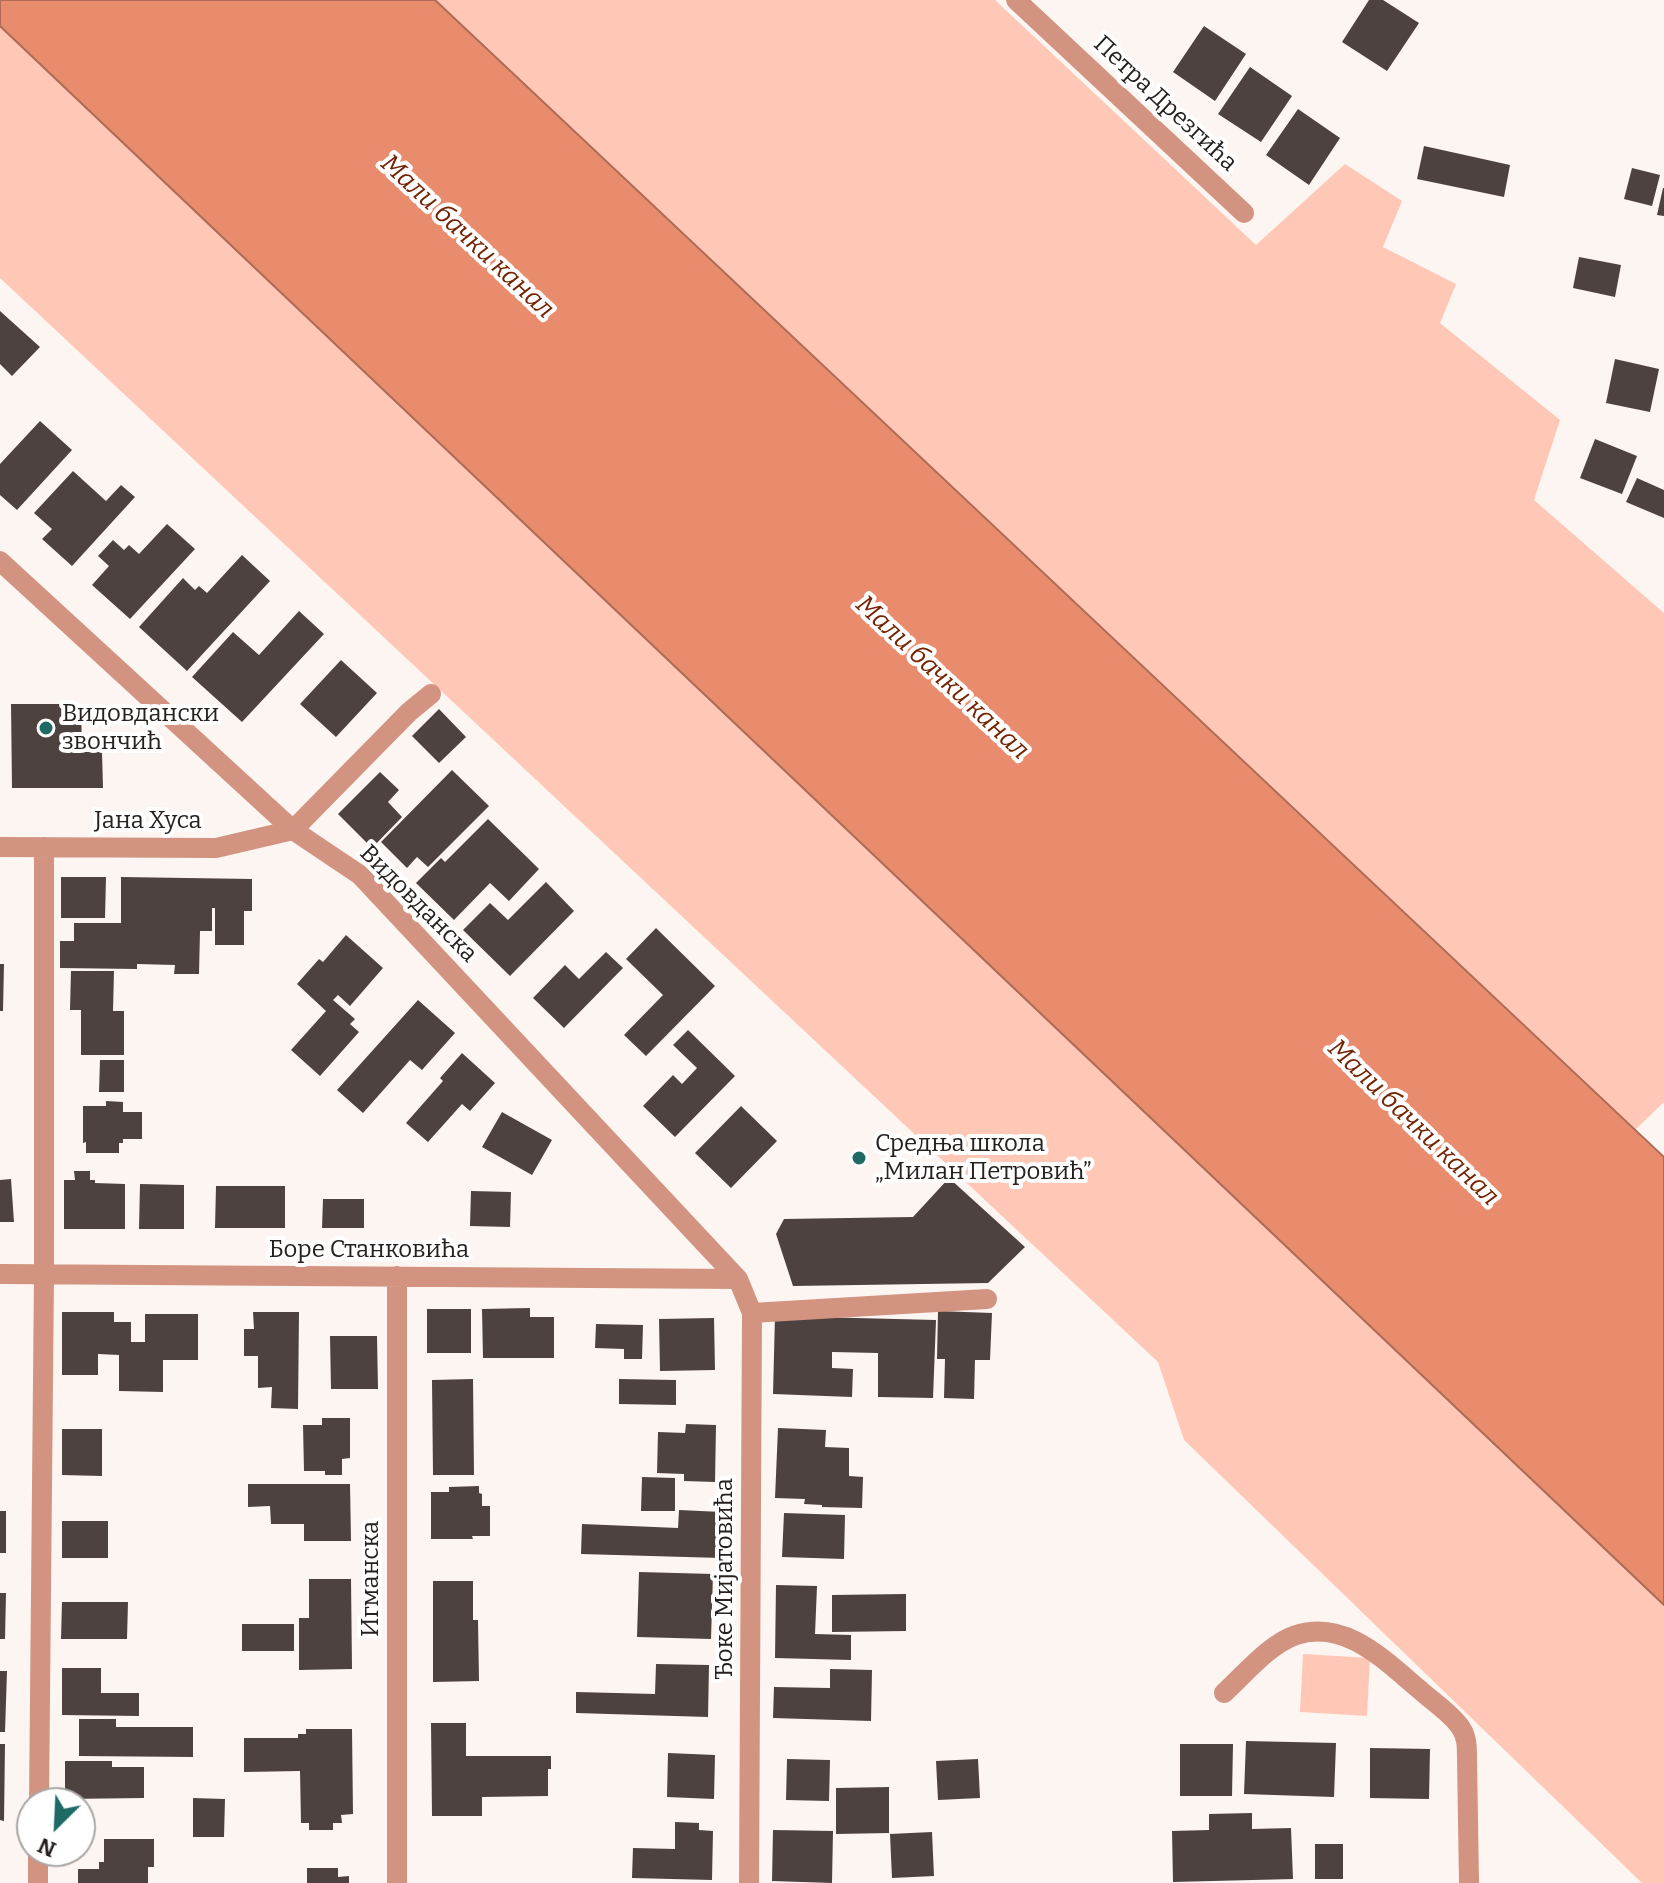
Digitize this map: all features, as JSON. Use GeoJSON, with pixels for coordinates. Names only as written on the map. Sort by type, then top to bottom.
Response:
{"type":"FeatureCollection","features":[{"type":"Feature","properties":{"kind":"street","name":"Петра Дрезгића"},"geometry":{"type":"LineString","coordinates":[[1016,0],[1244,213]]}},
{"type":"Feature","properties":{"kind":"street","name":"Видовданска"},"geometry":{"type":"LineString","coordinates":[[0,561],[293,830],[360,875],[738,1279]]}},
{"type":"Feature","properties":{"kind":"street"},"geometry":{"type":"LineString","coordinates":[[293,830],[409,712],[431,694]]}},
{"type":"Feature","properties":{"kind":"street","name":"Јана Хуса"},"geometry":{"type":"LineString","coordinates":[[0,847],[216,848],[293,830]]}},
{"type":"Feature","properties":{"kind":"street"},"geometry":{"type":"LineString","coordinates":[[39,1787],[44,847]]}},
{"type":"Feature","properties":{"kind":"street","name":"Боре Станковића"},"geometry":{"type":"LineString","coordinates":[[0,1274],[738,1279]]}},
{"type":"Feature","properties":{"kind":"street","name":"Игманска"},"geometry":{"type":"LineString","coordinates":[[397,1276],[397,1883]]}},
{"type":"Feature","properties":{"kind":"street","name":"Ђоке Мијатовића"},"geometry":{"type":"LineString","coordinates":[[738,1279],[752,1313],[749,1883]]}},
{"type":"Feature","properties":{"kind":"street"},"geometry":{"type":"LineString","coordinates":[[752,1313],[987,1299]]}},
{"type":"Feature","properties":{"kind":"street"},"geometry":{"type":"LineString","coordinates":[[1224,1693],[1275,1646],[1296,1636],[1318,1631],[1334,1633],[1355,1640],[1375,1653],[1454,1720],[1466,1738],[1469,1883]]}},
{"type":"Feature","properties":{"kind":"shaded area"},"geometry":{"type":"Polygon","coordinates":[[[435,0],[995,0],[1256,245],[1345,164],[1402,201],[1383,247],[1456,284],[1440,323],[1560,420],[1534,500],[1664,613],[1664,1102],[1635,1130],[435,0]]]}},
{"type":"Feature","properties":{"kind":"shaded area"},"geometry":{"type":"Polygon","coordinates":[[[0,26],[1664,1605],[1664,1883],[1642,1883],[1184,1440],[1158,1362],[0,278],[0,26]]]}},
{"type":"Feature","properties":{"kind":"shaded area"},"geometry":{"type":"Polygon","coordinates":[[[1303,1654],[1370,1658],[1367,1716],[1300,1712],[1303,1654]]]}},
{"type":"Feature","properties":{"kind":"water","name":"Мали бачки канал"},"geometry":{"type":"Polygon","coordinates":[[[0,0],[435,0],[1664,1157],[1664,1605],[0,26],[0,0]]]}},
{"type":"Feature","properties":{"kind":"building"},"geometry":{"type":"Polygon","coordinates":[[[1369,0],[1383,0],[1419,23],[1387,71],[1342,42],[1369,0]]]}},
{"type":"Feature","properties":{"kind":"building"},"geometry":{"type":"Polygon","coordinates":[[[1204,26],[1246,54],[1215,101],[1173,72],[1204,26]]]}},
{"type":"Feature","properties":{"kind":"building"},"geometry":{"type":"Polygon","coordinates":[[[1250,67],[1292,96],[1261,142],[1218,114],[1250,67]]]}},
{"type":"Feature","properties":{"kind":"building"},"geometry":{"type":"Polygon","coordinates":[[[1298,109],[1340,138],[1309,185],[1266,155],[1298,109]]]}},
{"type":"Feature","properties":{"kind":"building"},"geometry":{"type":"Polygon","coordinates":[[[1424,146],[1510,165],[1504,197],[1417,179],[1424,146]]]}},
{"type":"Feature","properties":{"kind":"building"},"geometry":{"type":"Polygon","coordinates":[[[1632,168],[1660,175],[1652,206],[1624,199],[1632,168]]]}},
{"type":"Feature","properties":{"kind":"building"},"geometry":{"type":"Polygon","coordinates":[[[1664,188],[1664,216],[1657,215],[1664,188]]]}},
{"type":"Feature","properties":{"kind":"building"},"geometry":{"type":"Polygon","coordinates":[[[1579,257],[1621,265],[1615,297],[1573,288],[1579,257]]]}},
{"type":"Feature","properties":{"kind":"building"},"geometry":{"type":"Polygon","coordinates":[[[0,311],[40,347],[12,376],[0,364],[0,311]]]}},
{"type":"Feature","properties":{"kind":"building"},"geometry":{"type":"Polygon","coordinates":[[[1615,359],[1659,369],[1650,412],[1606,403],[1615,359]]]}},
{"type":"Feature","properties":{"kind":"building"},"geometry":{"type":"Polygon","coordinates":[[[40,421],[72,450],[17,510],[0,495],[0,464],[40,421]]]}},
{"type":"Feature","properties":{"kind":"building"},"geometry":{"type":"Polygon","coordinates":[[[1595,439],[1637,456],[1622,494],[1580,478],[1595,439]]]}},
{"type":"Feature","properties":{"kind":"building"},"geometry":{"type":"Polygon","coordinates":[[[73,471],[106,501],[121,485],[135,497],[72,566],[42,539],[52,529],[34,513],[73,471]]]}},
{"type":"Feature","properties":{"kind":"building"},"geometry":{"type":"Polygon","coordinates":[[[1637,478],[1664,490],[1664,518],[1626,502],[1637,478]]]}},
{"type":"Feature","properties":{"kind":"building"},"geometry":{"type":"Polygon","coordinates":[[[167,524],[195,549],[130,619],[92,585],[109,566],[98,556],[113,540],[124,550],[129,545],[139,554],[167,524]]]}},
{"type":"Feature","properties":{"kind":"building"},"geometry":{"type":"Polygon","coordinates":[[[242,555],[270,581],[187,671],[139,627],[183,578],[195,590],[199,586],[207,593],[242,555]]]}},
{"type":"Feature","properties":{"kind":"building"},"geometry":{"type":"Polygon","coordinates":[[[299,611],[324,634],[242,722],[192,677],[233,632],[259,655],[299,611]]]}},
{"type":"Feature","properties":{"kind":"building"},"geometry":{"type":"Polygon","coordinates":[[[341,660],[377,693],[336,737],[300,704],[341,660]]]}},
{"type":"Feature","properties":{"kind":"building","name":"Видовдански звончић"},"geometry":{"type":"Polygon","coordinates":[[[11,704],[81,704],[82,752],[102,752],[103,788],[12,788],[11,704]]]}},
{"type":"Feature","properties":{"kind":"building"},"geometry":{"type":"Polygon","coordinates":[[[439,709],[466,737],[439,763],[412,736],[439,709]]]}},
{"type":"Feature","properties":{"kind":"building"},"geometry":{"type":"Polygon","coordinates":[[[452,770],[489,806],[428,867],[417,857],[407,868],[381,842],[452,770]]]}},
{"type":"Feature","properties":{"kind":"building"},"geometry":{"type":"Polygon","coordinates":[[[380,772],[399,790],[388,802],[402,817],[372,848],[338,814],[380,772]]]}},
{"type":"Feature","properties":{"kind":"building"},"geometry":{"type":"Polygon","coordinates":[[[488,819],[539,869],[509,901],[490,883],[454,920],[416,883],[441,858],[445,862],[488,819]]]}},
{"type":"Feature","properties":{"kind":"building"},"geometry":{"type":"Polygon","coordinates":[[[61,877],[106,877],[105,918],[61,918],[61,877]]]}},
{"type":"Feature","properties":{"kind":"building"},"geometry":{"type":"Polygon","coordinates":[[[121,877],[252,879],[252,911],[244,911],[244,945],[215,945],[215,908],[212,908],[212,931],[200,931],[199,974],[174,974],[175,965],[137,964],[137,969],[60,968],[60,941],[74,941],[74,923],[121,923],[121,877]]]}},
{"type":"Feature","properties":{"kind":"building"},"geometry":{"type":"Polygon","coordinates":[[[546,882],[574,911],[510,976],[463,930],[490,903],[508,920],[546,882]]]}},
{"type":"Feature","properties":{"kind":"building"},"geometry":{"type":"Polygon","coordinates":[[[656,928],[715,986],[646,1056],[624,1035],[663,995],[626,959],[656,928]]]}},
{"type":"Feature","properties":{"kind":"building"},"geometry":{"type":"Polygon","coordinates":[[[346,935],[383,968],[350,1006],[338,995],[333,1000],[355,1019],[350,1024],[359,1032],[320,1076],[291,1050],[326,1011],[297,984],[319,959],[323,962],[346,935]]]}},
{"type":"Feature","properties":{"kind":"building"},"geometry":{"type":"Polygon","coordinates":[[[606,952],[623,968],[564,1028],[533,998],[565,965],[579,979],[606,952]]]}},
{"type":"Feature","properties":{"kind":"building"},"geometry":{"type":"Polygon","coordinates":[[[0,964],[4,964],[3,1011],[0,1011],[0,964]]]}},
{"type":"Feature","properties":{"kind":"building"},"geometry":{"type":"Polygon","coordinates":[[[71,971],[114,971],[113,1011],[124,1011],[124,1055],[81,1055],[81,1010],[70,1010],[71,971]]]}},
{"type":"Feature","properties":{"kind":"building"},"geometry":{"type":"Polygon","coordinates":[[[418,1000],[455,1033],[422,1070],[410,1060],[363,1113],[337,1090],[418,1000]]]}},
{"type":"Feature","properties":{"kind":"building"},"geometry":{"type":"Polygon","coordinates":[[[688,1030],[735,1076],[675,1137],[643,1106],[673,1075],[682,1084],[697,1068],[673,1045],[688,1030]]]}},
{"type":"Feature","properties":{"kind":"building"},"geometry":{"type":"Polygon","coordinates":[[[462,1053],[495,1083],[470,1111],[462,1104],[428,1142],[406,1123],[443,1081],[440,1078],[462,1053]]]}},
{"type":"Feature","properties":{"kind":"building"},"geometry":{"type":"Polygon","coordinates":[[[100,1060],[124,1060],[124,1092],[99,1092],[100,1060]]]}},
{"type":"Feature","properties":{"kind":"building"},"geometry":{"type":"Polygon","coordinates":[[[106,1101],[123,1102],[123,1112],[142,1112],[142,1139],[123,1139],[123,1143],[119,1143],[119,1153],[86,1153],[83,1106],[106,1106],[106,1101]]]}},
{"type":"Feature","properties":{"kind":"building"},"geometry":{"type":"Polygon","coordinates":[[[741,1106],[777,1141],[731,1188],[695,1153],[741,1106]]]}},
{"type":"Feature","properties":{"kind":"building"},"geometry":{"type":"Polygon","coordinates":[[[502,1112],[552,1140],[532,1175],[482,1147],[502,1112]]]}},
{"type":"Feature","properties":{"kind":"building"},"geometry":{"type":"Polygon","coordinates":[[[74,1171],[90,1171],[90,1180],[95,1180],[95,1183],[125,1184],[125,1229],[64,1229],[64,1180],[75,1180],[74,1171]]]}},
{"type":"Feature","properties":{"kind":"building"},"geometry":{"type":"Polygon","coordinates":[[[949,1178],[1025,1247],[988,1283],[793,1286],[776,1234],[784,1219],[913,1217],[949,1178]]]}},
{"type":"Feature","properties":{"kind":"building"},"geometry":{"type":"Polygon","coordinates":[[[11,1179],[14,1222],[0,1222],[0,1180],[11,1179]]]}},
{"type":"Feature","properties":{"kind":"building"},"geometry":{"type":"Polygon","coordinates":[[[140,1184],[184,1185],[184,1229],[139,1229],[140,1184]]]}},
{"type":"Feature","properties":{"kind":"building"},"geometry":{"type":"Polygon","coordinates":[[[216,1186],[285,1186],[285,1228],[215,1228],[216,1186]]]}},
{"type":"Feature","properties":{"kind":"building"},"geometry":{"type":"Polygon","coordinates":[[[471,1191],[511,1192],[510,1227],[470,1226],[471,1191]]]}},
{"type":"Feature","properties":{"kind":"building"},"geometry":{"type":"Polygon","coordinates":[[[323,1199],[364,1199],[364,1228],[322,1228],[323,1199]]]}},
{"type":"Feature","properties":{"kind":"building"},"geometry":{"type":"Polygon","coordinates":[[[530,1308],[530,1317],[554,1317],[554,1358],[483,1358],[482,1309],[530,1308]]]}},
{"type":"Feature","properties":{"kind":"building"},"geometry":{"type":"Polygon","coordinates":[[[427,1309],[471,1309],[471,1353],[427,1353],[427,1309]]]}},
{"type":"Feature","properties":{"kind":"building"},"geometry":{"type":"Polygon","coordinates":[[[938,1311],[992,1313],[990,1360],[975,1360],[974,1399],[944,1398],[945,1359],[937,1359],[938,1311]]]}},
{"type":"Feature","properties":{"kind":"building"},"geometry":{"type":"Polygon","coordinates":[[[62,1312],[114,1312],[114,1322],[131,1322],[131,1342],[145,1342],[145,1314],[198,1314],[198,1360],[163,1360],[163,1392],[119,1391],[119,1355],[98,1354],[98,1375],[62,1375],[62,1312]]]}},
{"type":"Feature","properties":{"kind":"building"},"geometry":{"type":"Polygon","coordinates":[[[253,1312],[299,1312],[298,1409],[271,1408],[272,1387],[258,1388],[258,1356],[244,1356],[244,1329],[254,1329],[253,1312]]]}},
{"type":"Feature","properties":{"kind":"building"},"geometry":{"type":"Polygon","coordinates":[[[775,1316],[936,1320],[933,1398],[878,1397],[878,1353],[832,1352],[832,1368],[853,1369],[852,1397],[773,1394],[775,1316]]]}},
{"type":"Feature","properties":{"kind":"building"},"geometry":{"type":"Polygon","coordinates":[[[714,1318],[715,1370],[660,1371],[659,1319],[714,1318]]]}},
{"type":"Feature","properties":{"kind":"building"},"geometry":{"type":"Polygon","coordinates":[[[596,1324],[643,1325],[642,1359],[624,1359],[624,1349],[595,1348],[596,1324]]]}},
{"type":"Feature","properties":{"kind":"building"},"geometry":{"type":"Polygon","coordinates":[[[330,1336],[377,1336],[378,1389],[331,1389],[330,1336]]]}},
{"type":"Feature","properties":{"kind":"building"},"geometry":{"type":"Polygon","coordinates":[[[473,1379],[474,1475],[433,1475],[432,1380],[473,1379]]]}},
{"type":"Feature","properties":{"kind":"building"},"geometry":{"type":"Polygon","coordinates":[[[619,1379],[676,1380],[676,1405],[619,1404],[619,1379]]]}},
{"type":"Feature","properties":{"kind":"building"},"geometry":{"type":"Polygon","coordinates":[[[322,1418],[350,1418],[350,1458],[342,1459],[342,1475],[304,1471],[303,1425],[322,1425],[322,1418]]]}},
{"type":"Feature","properties":{"kind":"building"},"geometry":{"type":"Polygon","coordinates":[[[686,1424],[716,1425],[715,1482],[684,1481],[684,1474],[657,1473],[658,1432],[685,1433],[686,1424]]]}},
{"type":"Feature","properties":{"kind":"building"},"geometry":{"type":"Polygon","coordinates":[[[778,1428],[826,1430],[825,1447],[849,1448],[849,1476],[863,1477],[862,1508],[822,1507],[804,1504],[805,1499],[775,1498],[778,1428]]]}},
{"type":"Feature","properties":{"kind":"building"},"geometry":{"type":"Polygon","coordinates":[[[62,1429],[102,1429],[102,1476],[62,1475],[62,1429]]]}},
{"type":"Feature","properties":{"kind":"building"},"geometry":{"type":"Polygon","coordinates":[[[642,1477],[675,1478],[675,1511],[641,1511],[642,1477]]]}},
{"type":"Feature","properties":{"kind":"building"},"geometry":{"type":"Polygon","coordinates":[[[248,1484],[350,1484],[351,1541],[304,1541],[304,1524],[271,1524],[270,1506],[248,1507],[248,1484]]]}},
{"type":"Feature","properties":{"kind":"building"},"geometry":{"type":"Polygon","coordinates":[[[479,1486],[482,1506],[490,1506],[490,1536],[431,1539],[431,1492],[449,1492],[449,1487],[479,1486]]]}},
{"type":"Feature","properties":{"kind":"building"},"geometry":{"type":"Polygon","coordinates":[[[679,1510],[722,1512],[721,1558],[581,1554],[582,1524],[678,1528],[679,1510]]]}},
{"type":"Feature","properties":{"kind":"building"},"geometry":{"type":"Polygon","coordinates":[[[0,1511],[6,1511],[6,1553],[0,1553],[0,1511]]]}},
{"type":"Feature","properties":{"kind":"building"},"geometry":{"type":"Polygon","coordinates":[[[784,1513],[845,1515],[844,1559],[782,1557],[784,1513]]]}},
{"type":"Feature","properties":{"kind":"building"},"geometry":{"type":"Polygon","coordinates":[[[62,1521],[108,1521],[108,1558],[62,1558],[62,1521]]]}},
{"type":"Feature","properties":{"kind":"building"},"geometry":{"type":"Polygon","coordinates":[[[639,1572],[713,1574],[711,1639],[637,1637],[639,1572]]]}},
{"type":"Feature","properties":{"kind":"building"},"geometry":{"type":"Polygon","coordinates":[[[309,1579],[351,1579],[352,1669],[299,1670],[299,1618],[309,1618],[309,1579]]]}},
{"type":"Feature","properties":{"kind":"building"},"geometry":{"type":"Polygon","coordinates":[[[433,1581],[473,1581],[473,1620],[478,1620],[479,1681],[433,1682],[433,1581]]]}},
{"type":"Feature","properties":{"kind":"building"},"geometry":{"type":"Polygon","coordinates":[[[776,1585],[817,1586],[815,1634],[851,1635],[851,1660],[775,1658],[776,1585]]]}},
{"type":"Feature","properties":{"kind":"building"},"geometry":{"type":"Polygon","coordinates":[[[0,1593],[6,1593],[5,1639],[0,1639],[0,1593]]]}},
{"type":"Feature","properties":{"kind":"building"},"geometry":{"type":"Polygon","coordinates":[[[906,1594],[906,1631],[832,1632],[832,1595],[906,1594]]]}},
{"type":"Feature","properties":{"kind":"building"},"geometry":{"type":"Polygon","coordinates":[[[62,1602],[128,1602],[127,1639],[61,1639],[62,1602]]]}},
{"type":"Feature","properties":{"kind":"building"},"geometry":{"type":"Polygon","coordinates":[[[242,1624],[294,1624],[294,1651],[242,1651],[242,1624]]]}},
{"type":"Feature","properties":{"kind":"building"},"geometry":{"type":"Polygon","coordinates":[[[656,1664],[709,1665],[708,1717],[576,1713],[576,1692],[655,1694],[656,1664]]]}},
{"type":"Feature","properties":{"kind":"building"},"geometry":{"type":"Polygon","coordinates":[[[62,1668],[101,1668],[101,1693],[139,1693],[139,1716],[62,1715],[62,1668]]]}},
{"type":"Feature","properties":{"kind":"building"},"geometry":{"type":"Polygon","coordinates":[[[830,1669],[872,1670],[871,1721],[773,1718],[774,1687],[830,1688],[830,1669]]]}},
{"type":"Feature","properties":{"kind":"building"},"geometry":{"type":"Polygon","coordinates":[[[0,1671],[7,1671],[5,1732],[0,1732],[0,1671]]]}},
{"type":"Feature","properties":{"kind":"building"},"geometry":{"type":"Polygon","coordinates":[[[79,1719],[116,1719],[116,1727],[193,1727],[193,1757],[79,1756],[79,1719]]]}},
{"type":"Feature","properties":{"kind":"building"},"geometry":{"type":"Polygon","coordinates":[[[431,1723],[466,1723],[466,1756],[551,1756],[548,1796],[482,1797],[482,1816],[432,1816],[431,1723]]]}},
{"type":"Feature","properties":{"kind":"building"},"geometry":{"type":"Polygon","coordinates":[[[306,1729],[352,1729],[353,1814],[341,1815],[342,1823],[333,1823],[333,1830],[309,1830],[309,1823],[301,1823],[300,1771],[244,1772],[244,1738],[298,1738],[298,1734],[306,1734],[306,1729]]]}},
{"type":"Feature","properties":{"kind":"building"},"geometry":{"type":"Polygon","coordinates":[[[1246,1741],[1336,1743],[1334,1797],[1244,1794],[1246,1741]]]}},
{"type":"Feature","properties":{"kind":"building"},"geometry":{"type":"Polygon","coordinates":[[[0,1744],[5,1744],[4,1821],[0,1820],[0,1744]]]}},
{"type":"Feature","properties":{"kind":"building"},"geometry":{"type":"Polygon","coordinates":[[[1180,1744],[1233,1744],[1232,1796],[1180,1796],[1180,1744]]]}},
{"type":"Feature","properties":{"kind":"building"},"geometry":{"type":"Polygon","coordinates":[[[1370,1748],[1430,1749],[1429,1799],[1370,1798],[1370,1748]]]}},
{"type":"Feature","properties":{"kind":"building"},"geometry":{"type":"Polygon","coordinates":[[[668,1753],[715,1755],[714,1799],[667,1797],[668,1753]]]}},
{"type":"Feature","properties":{"kind":"building"},"geometry":{"type":"Polygon","coordinates":[[[787,1759],[830,1760],[829,1801],[786,1800],[787,1759]]]}},
{"type":"Feature","properties":{"kind":"building"},"geometry":{"type":"Polygon","coordinates":[[[978,1759],[980,1798],[938,1800],[936,1761],[978,1759]]]}},
{"type":"Feature","properties":{"kind":"building"},"geometry":{"type":"Polygon","coordinates":[[[65,1761],[112,1761],[112,1767],[144,1767],[144,1798],[96,1799],[96,1787],[65,1787],[65,1761]]]}},
{"type":"Feature","properties":{"kind":"building"},"geometry":{"type":"Polygon","coordinates":[[[889,1787],[889,1833],[836,1834],[836,1788],[889,1787]]]}},
{"type":"Feature","properties":{"kind":"building"},"geometry":{"type":"Polygon","coordinates":[[[193,1798],[225,1799],[224,1837],[193,1837],[193,1798]]]}},
{"type":"Feature","properties":{"kind":"building"},"geometry":{"type":"Polygon","coordinates":[[[1252,1813],[1252,1829],[1291,1828],[1293,1879],[1173,1882],[1172,1831],[1209,1830],[1209,1814],[1252,1813]]]}},
{"type":"Feature","properties":{"kind":"building"},"geometry":{"type":"Polygon","coordinates":[[[675,1822],[699,1823],[699,1830],[713,1831],[712,1880],[632,1878],[633,1848],[675,1849],[675,1822]]]}},
{"type":"Feature","properties":{"kind":"building"},"geometry":{"type":"Polygon","coordinates":[[[773,1830],[833,1831],[832,1883],[772,1881],[773,1830]]]}},
{"type":"Feature","properties":{"kind":"building"},"geometry":{"type":"Polygon","coordinates":[[[932,1832],[934,1876],[892,1878],[890,1834],[932,1832]]]}},
{"type":"Feature","properties":{"kind":"building"},"geometry":{"type":"Polygon","coordinates":[[[104,1839],[154,1839],[154,1867],[148,1867],[148,1883],[78,1883],[78,1869],[99,1869],[99,1862],[104,1862],[104,1839]]]}},
{"type":"Feature","properties":{"kind":"building"},"geometry":{"type":"Polygon","coordinates":[[[1315,1844],[1343,1844],[1343,1879],[1315,1879],[1315,1844]]]}},
{"type":"Feature","properties":{"kind":"building"},"geometry":{"type":"Polygon","coordinates":[[[307,1868],[338,1868],[338,1877],[349,1876],[349,1883],[307,1883],[307,1868]]]}},
{"type":"Feature","properties":{"kind":"place","name":"Видовдански звончић"},"geometry":{"type":"Point","coordinates":[46,728]}},
{"type":"Feature","properties":{"kind":"place","name":"Средња школа „Милан Петровић”"},"geometry":{"type":"Point","coordinates":[859,1158]}}]}
